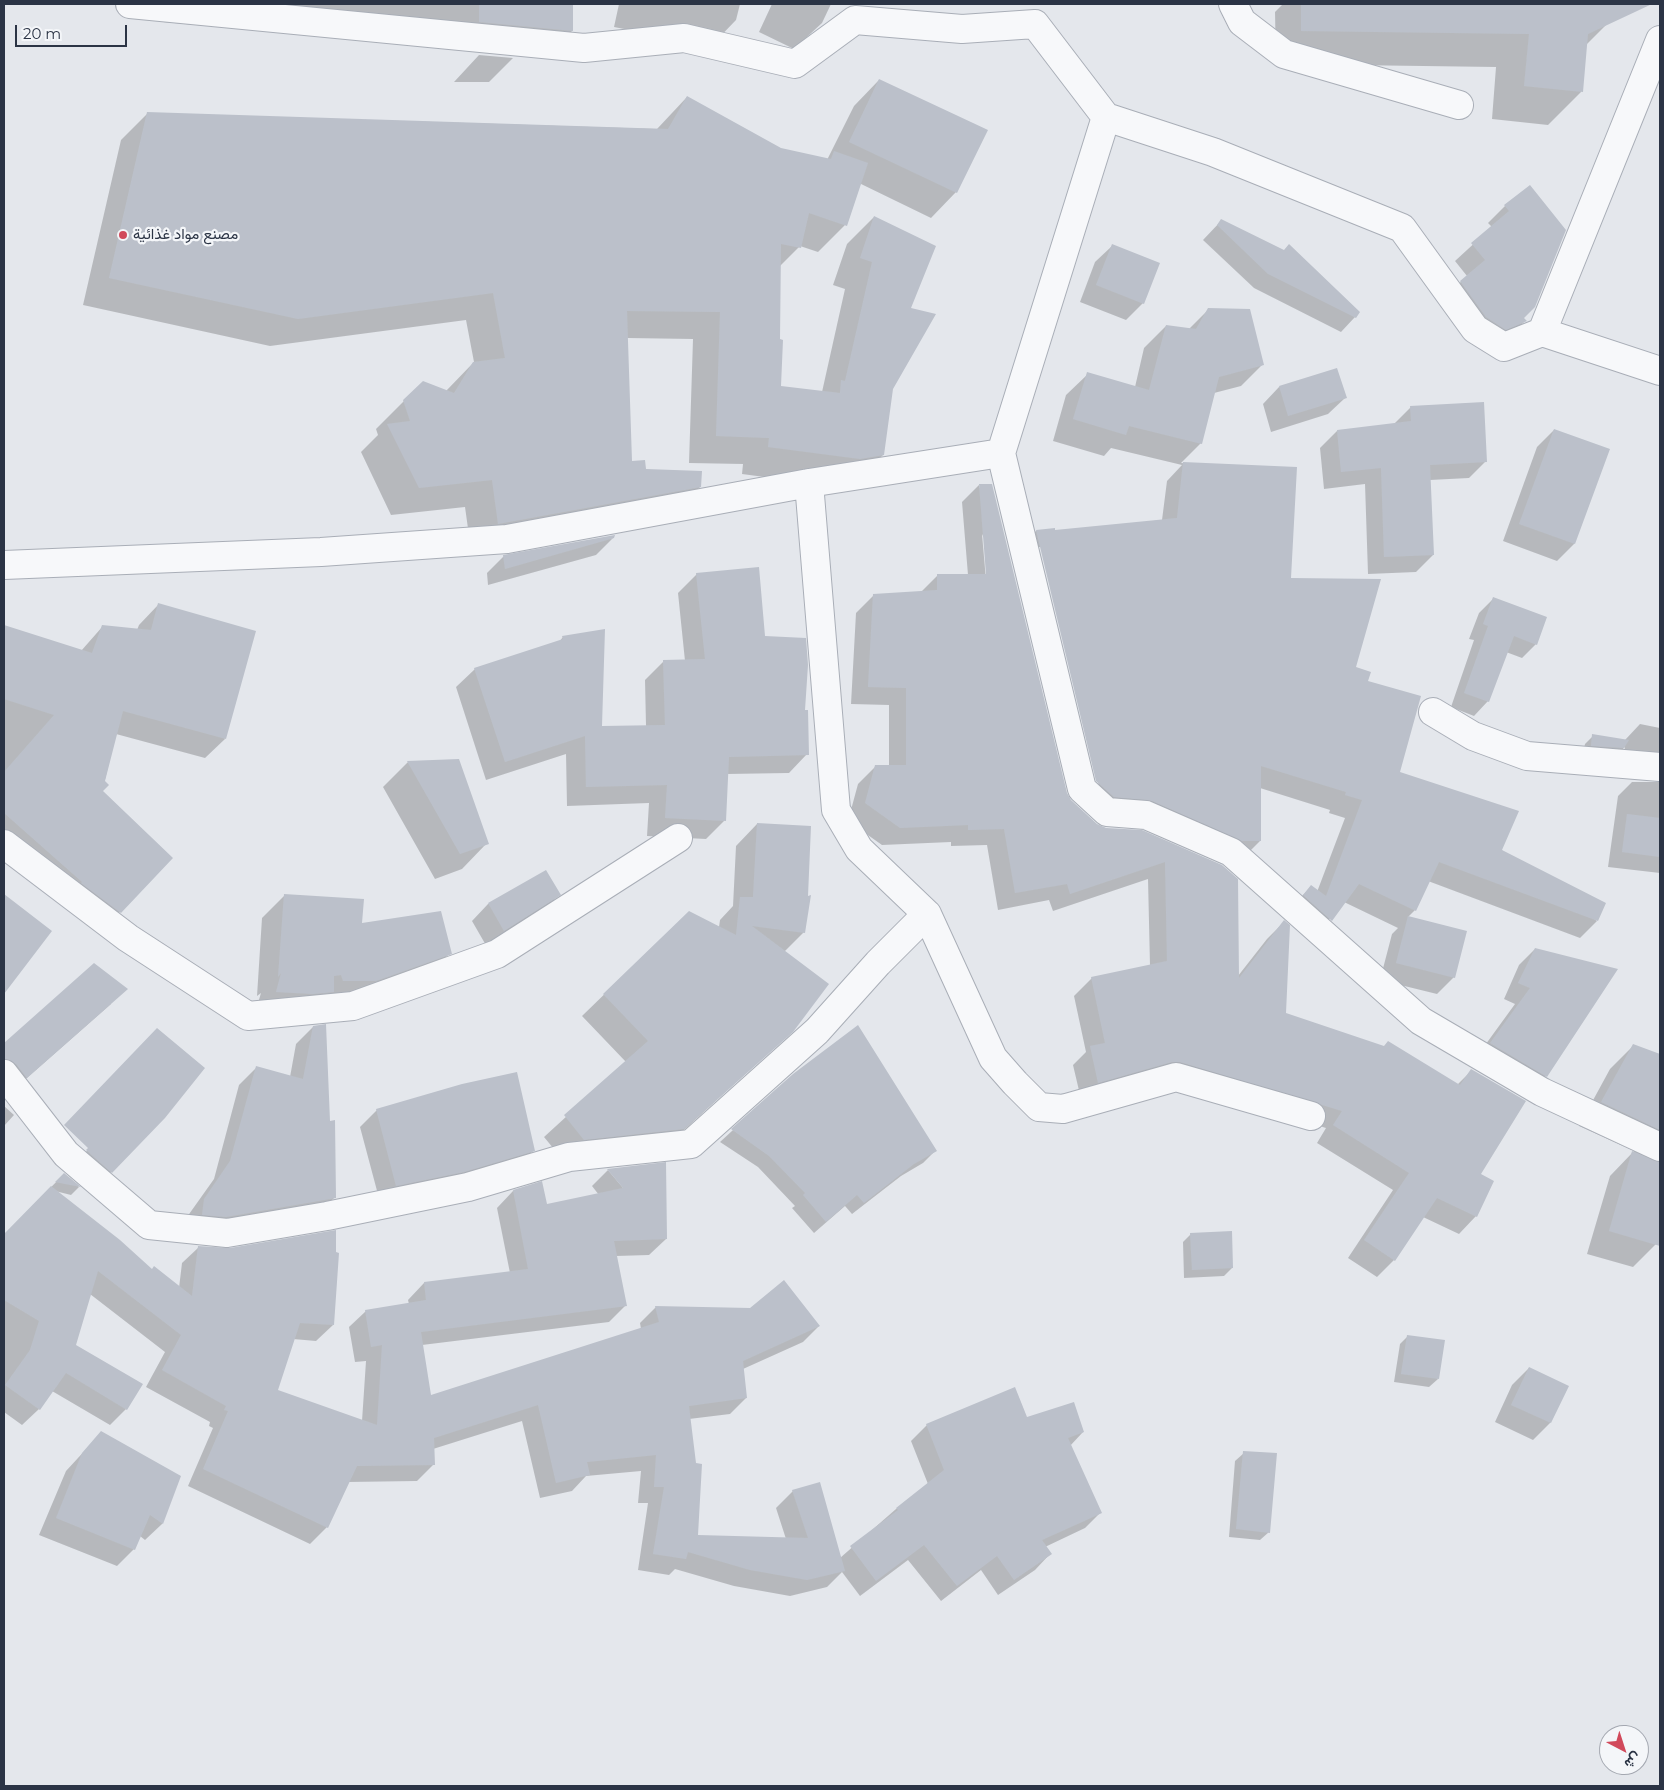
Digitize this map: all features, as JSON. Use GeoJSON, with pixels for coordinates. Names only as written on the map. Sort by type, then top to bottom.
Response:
{"type":"FeatureCollection","features":[{"type":"Feature","properties":{"kind":"street"},"geometry":{"type":"LineString","coordinates":[[130,4],[584,48],[684,38],[795,64],[855,20],[962,29],[1038,14],[1106,117],[1213,152],[1402,228],[1476,329],[1504,347],[1542,332],[1660,371]]}},
{"type":"Feature","properties":{"kind":"street"},"geometry":{"type":"LineString","coordinates":[[1233,4],[1242,22],[1284,54],[1459,105]]}},
{"type":"Feature","properties":{"kind":"street"},"geometry":{"type":"LineString","coordinates":[[1542,332],[1660,40]]}},
{"type":"Feature","properties":{"kind":"street"},"geometry":{"type":"LineString","coordinates":[[1106,117],[1001,453],[1082,789],[1107,812],[1146,814],[1231,852],[1421,1021],[1542,1092],[1660,1147]]}},
{"type":"Feature","properties":{"kind":"street"},"geometry":{"type":"LineString","coordinates":[[4,565],[322,552],[507,539],[809,483],[1001,453]]}},
{"type":"Feature","properties":{"kind":"street"},"geometry":{"type":"LineString","coordinates":[[809,483],[836,810],[859,849],[927,914],[993,1058],[1039,1107],[1063,1109],[1176,1077],[1311,1116]]}},
{"type":"Feature","properties":{"kind":"street"},"geometry":{"type":"LineString","coordinates":[[1434,712],[1473,736],[1527,756],[1660,767]]}},
{"type":"Feature","properties":{"kind":"street"},"geometry":{"type":"LineString","coordinates":[[4,844],[128,938],[248,1016],[353,1006],[498,954],[678,838]]}},
{"type":"Feature","properties":{"kind":"street"},"geometry":{"type":"LineString","coordinates":[[4,1074],[66,1154],[149,1225],[227,1233],[468,1187],[569,1157],[691,1144],[817,1031],[878,963],[927,914]]}},
{"type":"Feature","properties":{"kind":"building"},"geometry":{"type":"Polygon","coordinates":[[[479,4],[573,4],[573,31],[479,22],[479,4]]]}},
{"type":"Feature","properties":{"kind":"building"},"geometry":{"type":"Polygon","coordinates":[[[1301,4],[1652,4],[1588,34],[1583,92],[1524,86],[1529,34],[1301,31],[1301,4]]]}},
{"type":"Feature","properties":{"kind":"building"},"geometry":{"type":"Polygon","coordinates":[[[879,79],[988,130],[957,193],[849,142],[879,79]]]}},
{"type":"Feature","properties":{"kind":"building"},"geometry":{"type":"Polygon","coordinates":[[[687,96],[781,148],[831,159],[834,151],[868,163],[847,226],[809,213],[801,248],[781,244],[780,339],[783,340],[781,386],[840,393],[841,380],[845,381],[872,262],[860,258],[874,216],[936,246],[911,308],[936,314],[893,389],[884,455],[860,459],[768,447],[769,438],[716,436],[720,312],[627,311],[632,461],[645,460],[646,469],[702,471],[701,487],[498,524],[492,480],[419,488],[387,424],[410,421],[403,400],[423,381],[454,393],[473,362],[505,358],[493,293],[298,319],[109,278],[147,112],[668,129],[687,96]]]}},
{"type":"Feature","properties":{"kind":"building"},"geometry":{"type":"Polygon","coordinates":[[[1530,185],[1566,230],[1535,307],[1524,318],[1527,321],[1506,330],[1486,317],[1460,281],[1485,260],[1471,243],[1509,211],[1504,205],[1530,185]]]}},
{"type":"Feature","properties":{"kind":"building"},"geometry":{"type":"Polygon","coordinates":[[[1221,219],[1284,250],[1289,244],[1360,312],[1356,318],[1268,274],[1217,225],[1221,219]]]}},
{"type":"Feature","properties":{"kind":"building"},"geometry":{"type":"Polygon","coordinates":[[[1112,244],[1160,263],[1144,304],[1096,285],[1112,244]]]}},
{"type":"Feature","properties":{"kind":"building"},"geometry":{"type":"Polygon","coordinates":[[[1208,308],[1250,309],[1264,365],[1219,377],[1202,444],[1129,426],[1126,435],[1073,419],[1087,372],[1149,390],[1166,325],[1196,329],[1208,308]]]}},
{"type":"Feature","properties":{"kind":"building"},"geometry":{"type":"Polygon","coordinates":[[[1337,368],[1347,398],[1288,416],[1279,386],[1337,368]]]}},
{"type":"Feature","properties":{"kind":"building"},"geometry":{"type":"Polygon","coordinates":[[[1484,402],[1487,462],[1430,465],[1434,555],[1384,557],[1381,468],[1341,472],[1337,430],[1411,421],[1410,406],[1484,402]]]}},
{"type":"Feature","properties":{"kind":"building"},"geometry":{"type":"Polygon","coordinates":[[[1554,429],[1610,449],[1575,544],[1519,524],[1554,429]]]}},
{"type":"Feature","properties":{"kind":"building"},"geometry":{"type":"Polygon","coordinates":[[[1183,462],[1297,467],[1291,578],[1381,579],[1356,667],[1371,672],[1368,681],[1421,696],[1400,772],[1519,811],[1502,850],[1606,903],[1598,921],[1439,862],[1416,911],[1359,884],[1332,921],[1303,895],[1311,885],[1326,896],[1362,800],[1345,795],[1346,792],[1261,766],[1261,841],[1242,841],[1152,801],[1114,797],[1096,781],[1036,530],[1055,528],[1055,530],[1177,518],[1183,462]]]}},
{"type":"Feature","properties":{"kind":"building"},"geometry":{"type":"Polygon","coordinates":[[[979,484],[992,484],[1067,793],[1071,800],[1097,824],[1106,828],[1142,830],[1222,865],[1238,879],[1239,978],[1284,920],[1290,925],[1286,1013],[1384,1046],[1388,1041],[1460,1085],[1471,1069],[1526,1101],[1481,1174],[1494,1181],[1477,1217],[1437,1198],[1395,1261],[1364,1240],[1409,1173],[1333,1125],[1342,1111],[1180,1062],[1172,1062],[1098,1083],[1090,1046],[1105,1043],[1091,977],[1167,961],[1165,862],[1070,894],[1067,884],[1015,893],[1004,829],[968,830],[968,825],[900,828],[865,803],[875,765],[906,765],[906,688],[868,687],[873,594],[937,590],[937,574],[986,574],[979,484]]]}},
{"type":"Feature","properties":{"kind":"building"},"geometry":{"type":"Polygon","coordinates":[[[615,535],[614,538],[505,569],[503,555],[615,535]]]}},
{"type":"Feature","properties":{"kind":"building"},"geometry":{"type":"Polygon","coordinates":[[[759,567],[765,636],[806,638],[808,665],[805,710],[808,710],[809,755],[729,757],[726,821],[665,818],[667,785],[586,787],[585,736],[505,762],[474,668],[563,639],[562,636],[605,629],[602,726],[665,725],[663,660],[705,659],[696,573],[759,567]]]}},
{"type":"Feature","properties":{"kind":"building"},"geometry":{"type":"Polygon","coordinates":[[[1493,597],[1547,617],[1537,645],[1514,636],[1489,702],[1464,693],[1488,626],[1483,624],[1493,597]]]}},
{"type":"Feature","properties":{"kind":"building"},"geometry":{"type":"Polygon","coordinates":[[[158,603],[256,631],[226,739],[123,711],[105,781],[109,785],[103,791],[173,858],[121,913],[81,883],[4,813],[4,772],[54,715],[4,699],[4,625],[92,653],[102,625],[151,630],[158,603]]]}},
{"type":"Feature","properties":{"kind":"building"},"geometry":{"type":"Polygon","coordinates":[[[1592,734],[1629,740],[1624,748],[1591,746],[1592,734]]]}},
{"type":"Feature","properties":{"kind":"building"},"geometry":{"type":"Polygon","coordinates":[[[459,759],[489,844],[460,854],[407,761],[459,759]]]}},
{"type":"Feature","properties":{"kind":"building"},"geometry":{"type":"Polygon","coordinates":[[[1627,814],[1660,818],[1660,857],[1622,852],[1627,814]]]}},
{"type":"Feature","properties":{"kind":"building"},"geometry":{"type":"Polygon","coordinates":[[[757,823],[811,826],[808,896],[811,895],[805,933],[752,926],[829,984],[793,1032],[684,1129],[584,1140],[564,1115],[648,1041],[603,994],[689,911],[736,935],[740,897],[753,897],[757,823]]]}},
{"type":"Feature","properties":{"kind":"building"},"geometry":{"type":"Polygon","coordinates":[[[546,870],[561,895],[504,931],[488,903],[546,870]]]}},
{"type":"Feature","properties":{"kind":"building"},"geometry":{"type":"Polygon","coordinates":[[[4,894],[52,931],[4,994],[4,894]]]}},
{"type":"Feature","properties":{"kind":"building"},"geometry":{"type":"Polygon","coordinates":[[[284,894],[364,899],[362,923],[441,911],[452,954],[376,981],[343,981],[341,975],[334,976],[334,992],[313,994],[276,992],[281,973],[278,977],[284,894]]]}},
{"type":"Feature","properties":{"kind":"building"},"geometry":{"type":"Polygon","coordinates":[[[1408,916],[1467,931],[1455,978],[1396,963],[1408,916]]]}},
{"type":"Feature","properties":{"kind":"building"},"geometry":{"type":"Polygon","coordinates":[[[1535,948],[1618,969],[1547,1077],[1490,1043],[1530,988],[1518,983],[1535,948]]]}},
{"type":"Feature","properties":{"kind":"building"},"geometry":{"type":"Polygon","coordinates":[[[94,963],[128,989],[27,1078],[16,1064],[4,1059],[4,1043],[94,963]]]}},
{"type":"Feature","properties":{"kind":"building"},"geometry":{"type":"Polygon","coordinates":[[[326,1024],[330,1121],[335,1120],[336,1198],[226,1217],[202,1215],[204,1199],[230,1161],[256,1066],[303,1079],[313,1026],[326,1024]]]}},
{"type":"Feature","properties":{"kind":"building"},"geometry":{"type":"Polygon","coordinates":[[[858,1025],[937,1151],[914,1164],[864,1203],[857,1195],[826,1222],[803,1195],[805,1193],[769,1156],[731,1129],[793,1074],[858,1025]]]}},
{"type":"Feature","properties":{"kind":"building"},"geometry":{"type":"Polygon","coordinates":[[[157,1028],[205,1068],[165,1118],[112,1173],[86,1150],[88,1148],[64,1125],[157,1028]]]}},
{"type":"Feature","properties":{"kind":"building"},"geometry":{"type":"Polygon","coordinates":[[[1633,1044],[1660,1054],[1660,1130],[1601,1102],[1633,1044]]]}},
{"type":"Feature","properties":{"kind":"building"},"geometry":{"type":"Polygon","coordinates":[[[517,1072],[535,1151],[464,1172],[396,1186],[376,1109],[462,1084],[517,1072]]]}},
{"type":"Feature","properties":{"kind":"building"},"geometry":{"type":"Polygon","coordinates":[[[1632,1151],[1660,1162],[1660,1246],[1609,1231],[1632,1151]]]}},
{"type":"Feature","properties":{"kind":"building"},"geometry":{"type":"Polygon","coordinates":[[[666,1162],[667,1239],[614,1241],[627,1306],[421,1332],[431,1395],[659,1322],[655,1306],[750,1308],[784,1280],[820,1326],[743,1361],[747,1398],[689,1406],[696,1463],[702,1464],[698,1535],[808,1538],[792,1490],[820,1482],[845,1571],[807,1580],[750,1570],[688,1552],[686,1559],[653,1554],[664,1487],[654,1487],[656,1455],[587,1462],[590,1475],[556,1483],[538,1405],[434,1438],[435,1465],[357,1466],[328,1528],[203,1469],[228,1411],[224,1410],[226,1406],[162,1370],[181,1335],[98,1271],[76,1345],[143,1384],[127,1410],[66,1373],[40,1410],[5,1385],[30,1350],[39,1321],[4,1300],[4,1234],[51,1186],[120,1240],[152,1269],[154,1266],[192,1296],[198,1246],[230,1248],[336,1230],[336,1252],[339,1253],[334,1325],[300,1323],[278,1390],[377,1425],[382,1345],[371,1347],[365,1310],[426,1300],[424,1282],[528,1269],[513,1190],[542,1181],[547,1204],[623,1188],[607,1169],[666,1162]]]}},
{"type":"Feature","properties":{"kind":"building"},"geometry":{"type":"Polygon","coordinates":[[[64,1173],[81,1187],[55,1182],[64,1173]]]}},
{"type":"Feature","properties":{"kind":"building"},"geometry":{"type":"Polygon","coordinates":[[[1232,1231],[1233,1268],[1192,1270],[1190,1233],[1232,1231]]]}},
{"type":"Feature","properties":{"kind":"building"},"geometry":{"type":"Polygon","coordinates":[[[1407,1335],[1445,1340],[1439,1379],[1401,1374],[1407,1335]]]}},
{"type":"Feature","properties":{"kind":"building"},"geometry":{"type":"Polygon","coordinates":[[[1529,1367],[1569,1386],[1551,1423],[1511,1405],[1529,1367]]]}},
{"type":"Feature","properties":{"kind":"building"},"geometry":{"type":"Polygon","coordinates":[[[1015,1387],[1027,1417],[1074,1402],[1084,1432],[1068,1438],[1102,1513],[1042,1540],[1052,1554],[1014,1580],[997,1556],[957,1586],[924,1545],[876,1581],[850,1546],[898,1510],[896,1508],[944,1470],[926,1424],[1015,1387]]]}},
{"type":"Feature","properties":{"kind":"building"},"geometry":{"type":"Polygon","coordinates":[[[101,1431],[181,1476],[163,1524],[150,1515],[135,1550],[56,1518],[82,1453],[101,1431]]]}},
{"type":"Feature","properties":{"kind":"building"},"geometry":{"type":"Polygon","coordinates":[[[1243,1451],[1277,1453],[1270,1533],[1236,1529],[1243,1451]]]}},
{"type":"Feature","properties":{"kind":"place","name":"مصنع مواد غذائية"},"geometry":{"type":"Point","coordinates":[123,235]}}]}
